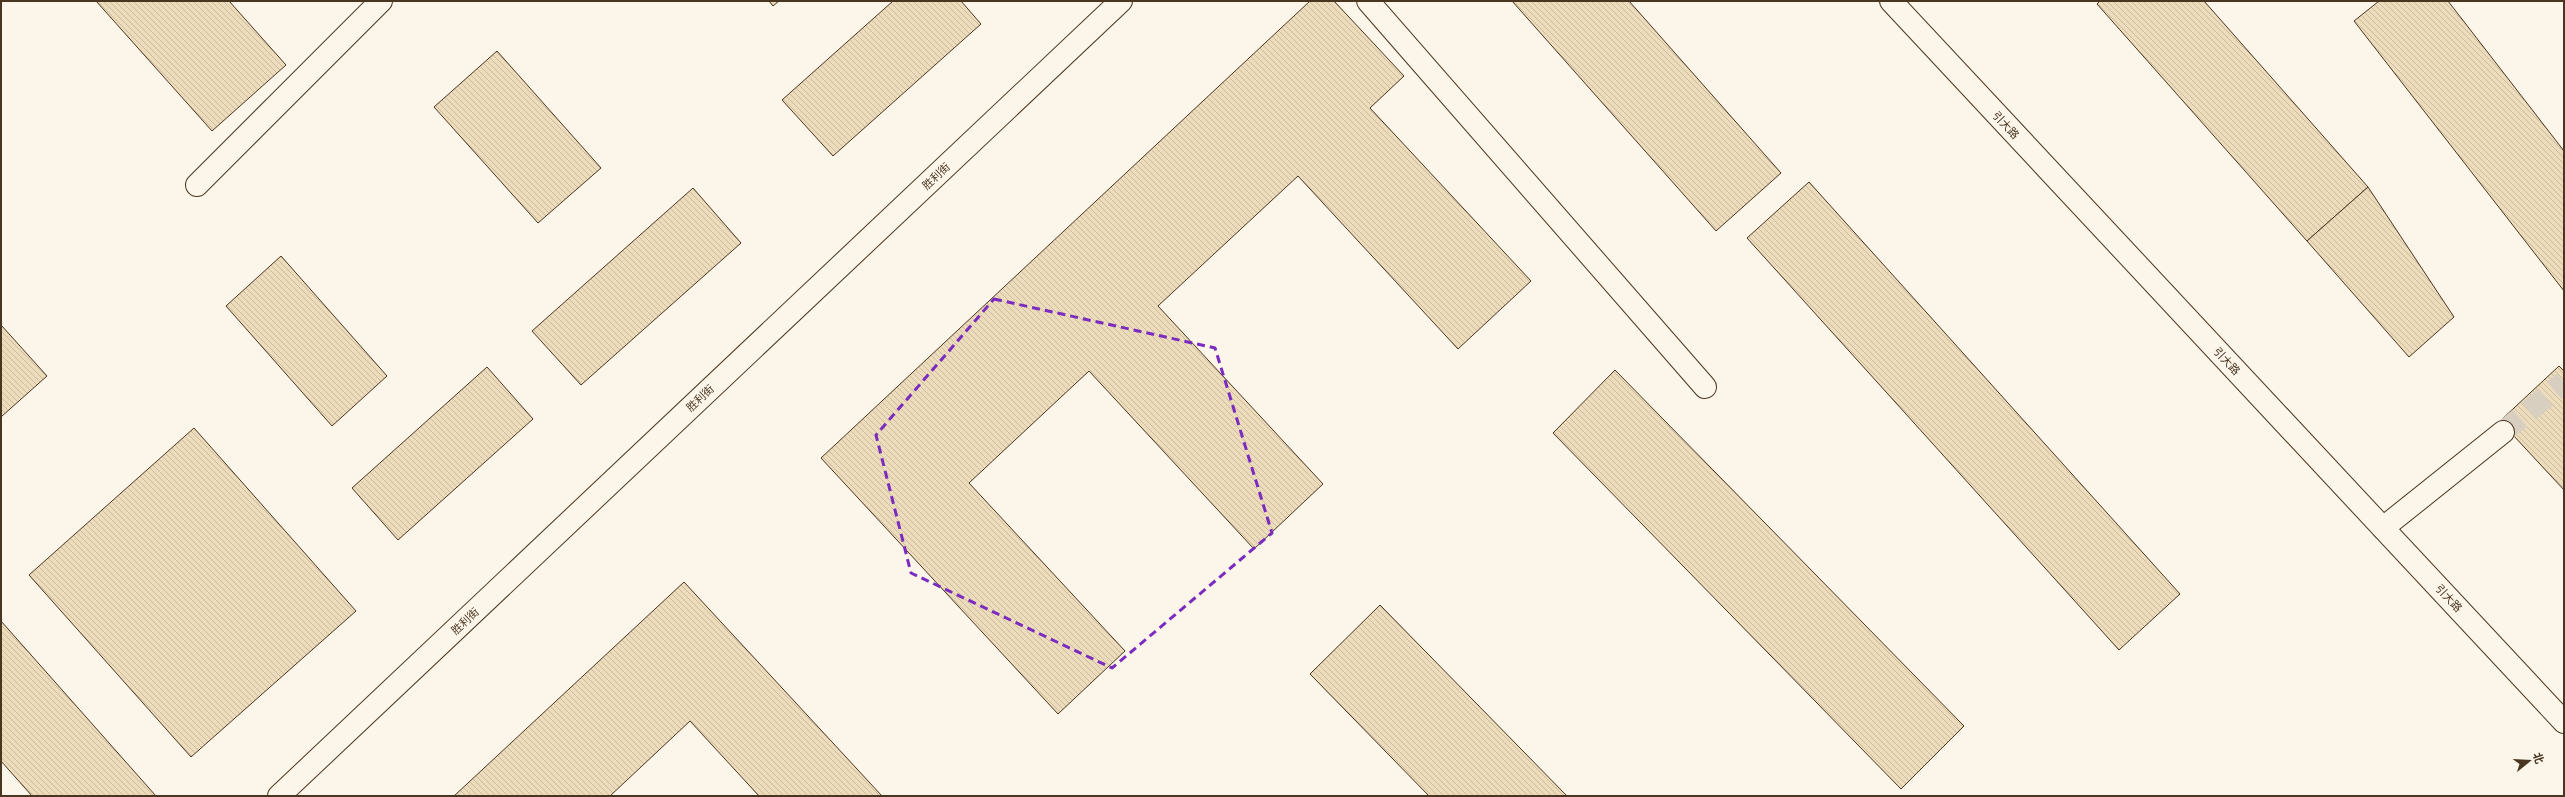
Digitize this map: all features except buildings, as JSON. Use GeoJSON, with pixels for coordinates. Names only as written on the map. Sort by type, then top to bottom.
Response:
{"type":"FeatureCollection","features":[{"type":"Feature","properties":{"kind":"street"},"geometry":{"type":"LineString","coordinates":[[197,185],[381,1]]}},
{"type":"Feature","properties":{"kind":"street","name":"胜利街"},"geometry":{"type":"LineString","coordinates":[[279,796],[1121,1]]}},
{"type":"Feature","properties":{"kind":"street"},"geometry":{"type":"LineString","coordinates":[[1368,1],[1705,388]]}},
{"type":"Feature","properties":{"kind":"street","name":"引大路"},"geometry":{"type":"LineString","coordinates":[[1891,1],[2564,722]]}},
{"type":"Feature","properties":{"kind":"street"},"geometry":{"type":"LineString","coordinates":[[2383,528],[2503,432]]}},
{"type":"Feature","properties":{"kind":"highlighted area"},"geometry":{"type":"Polygon","coordinates":[[[994,299],[1215,348],[1272,533],[1112,668],[911,573],[876,435],[994,299]]]}},
{"type":"Feature","properties":{"kind":"tunnel"},"geometry":{"type":"LineString","coordinates":[[2503,432],[2564,382]]}}]}
